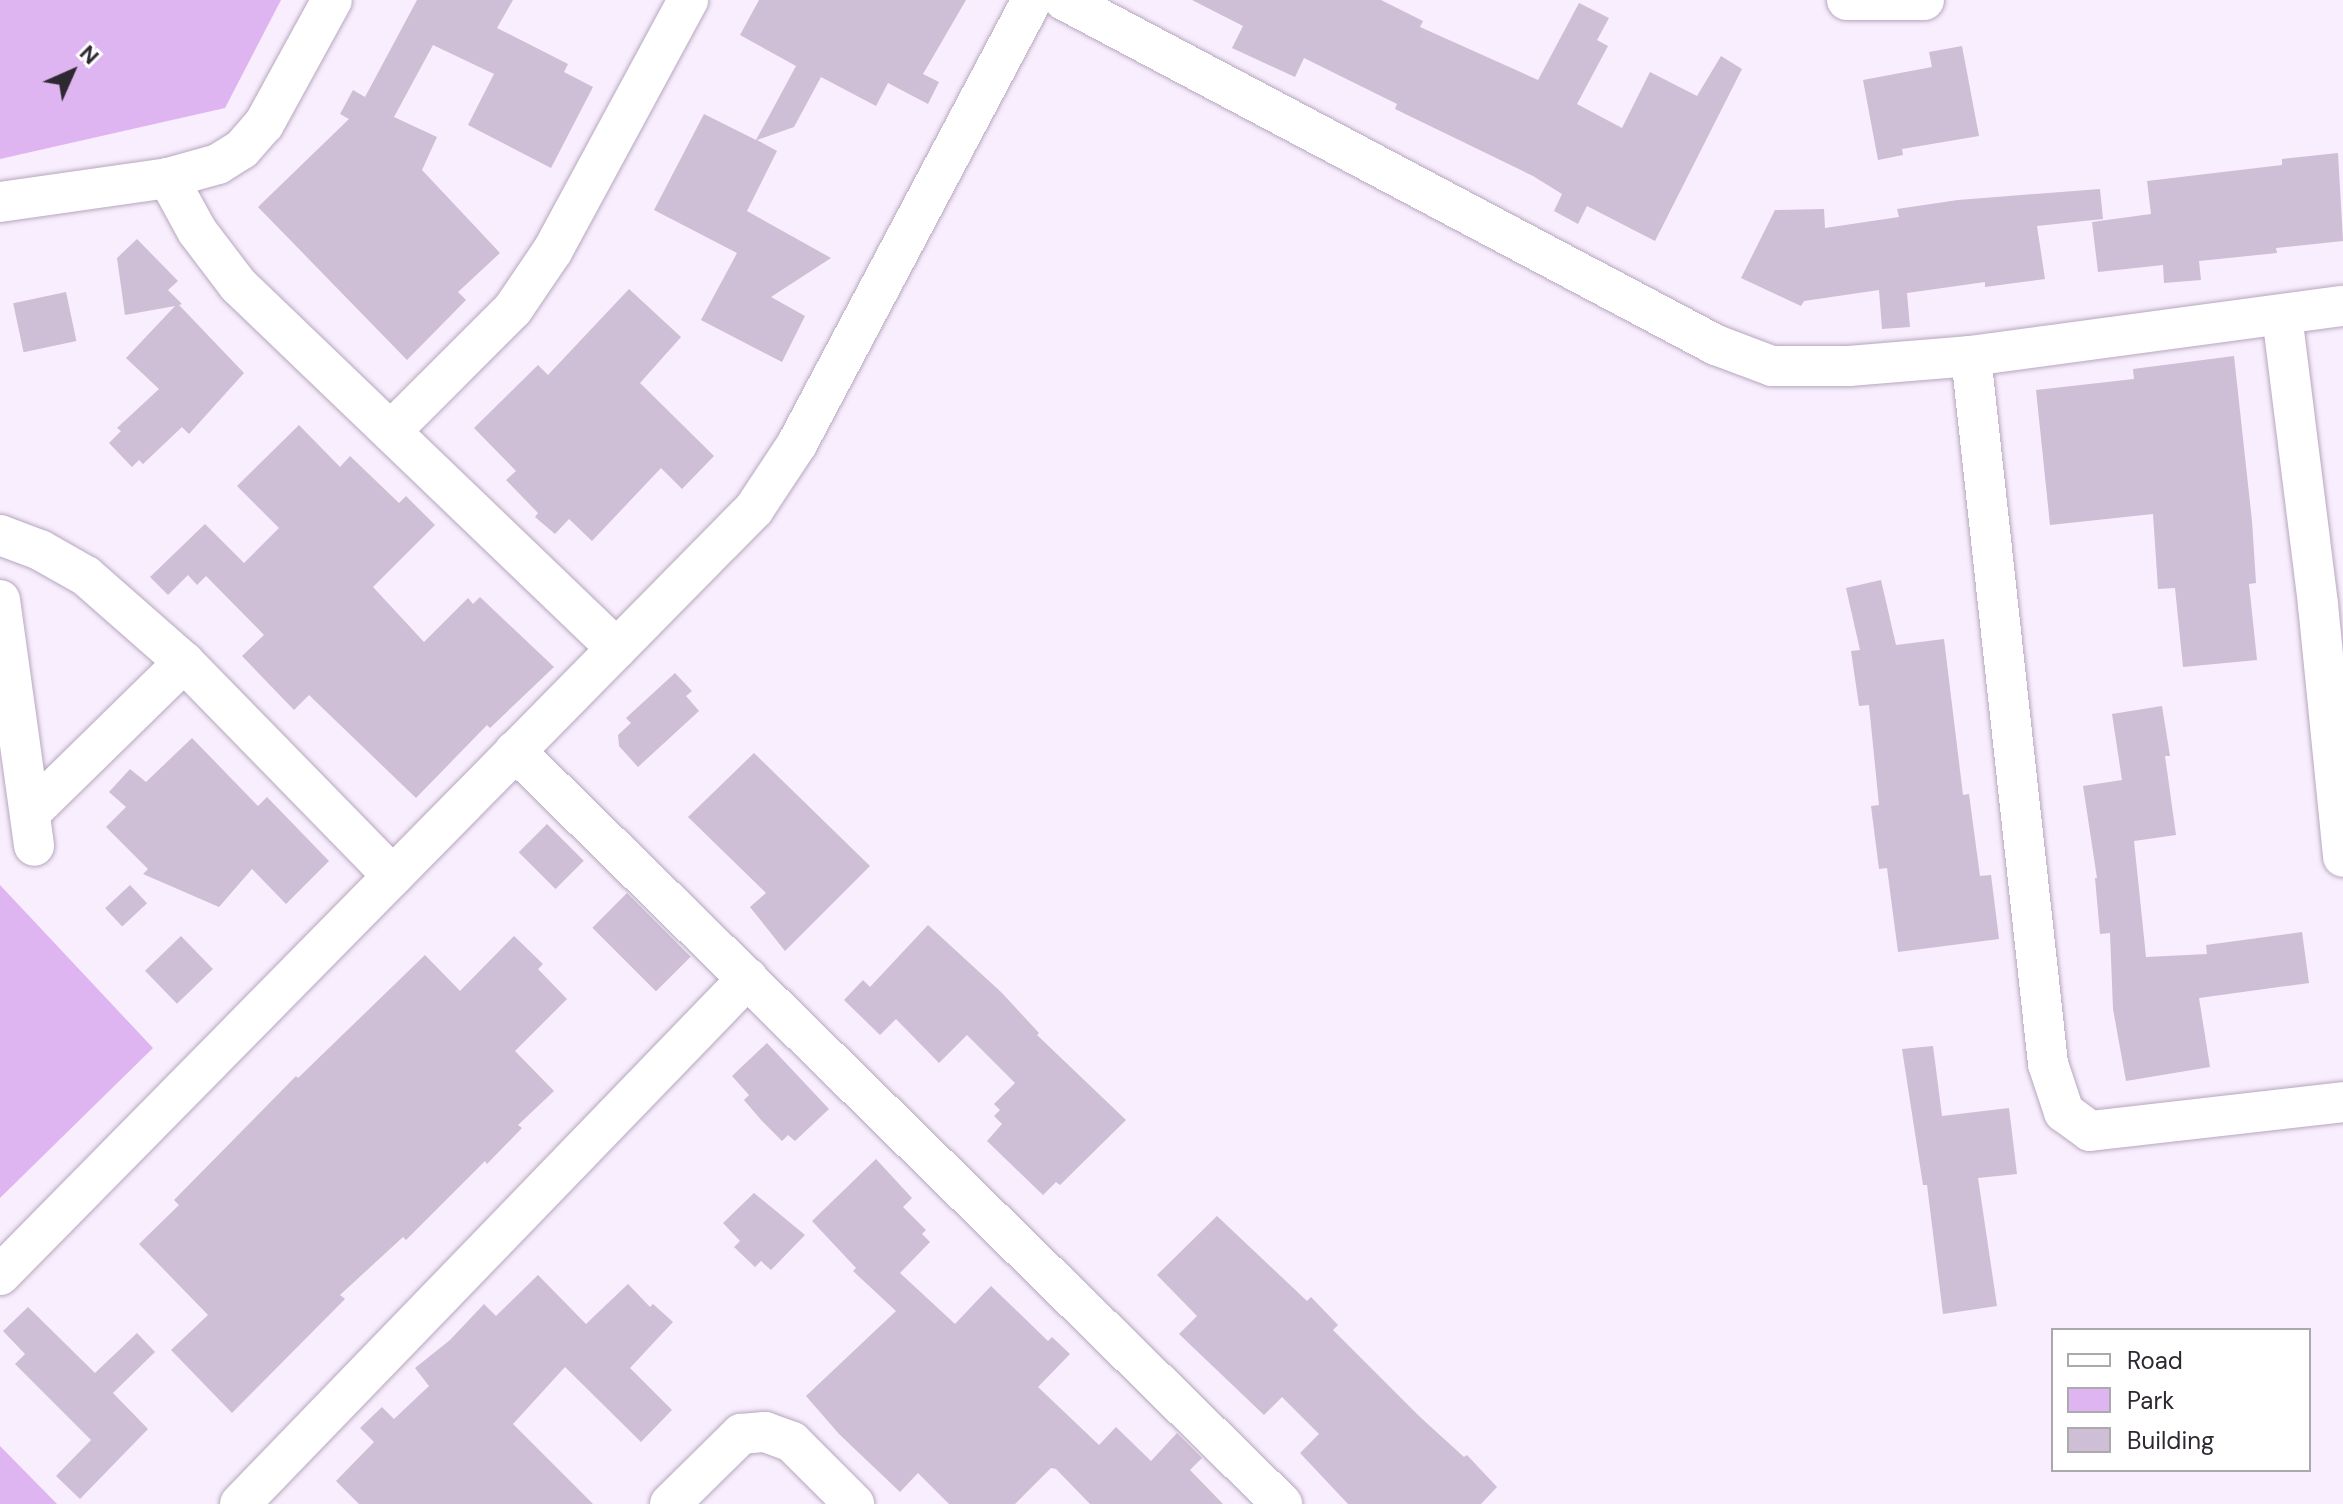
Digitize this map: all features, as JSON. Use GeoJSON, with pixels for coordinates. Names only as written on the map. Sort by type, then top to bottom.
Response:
{"type":"FeatureCollection","features":[{"type":"Feature","properties":{"kind":"street"},"geometry":{"type":"LineString","coordinates":[[0,202],[168,178],[218,164],[242,149],[264,124],[332,0]]}},
{"type":"Feature","properties":{"kind":"street"},"geometry":{"type":"LineString","coordinates":[[392,430],[513,309],[553,250],[688,0]]}},
{"type":"Feature","properties":{"kind":"street"},"geometry":{"type":"LineString","coordinates":[[0,1275],[754,509],[797,444],[1032,0]]}},
{"type":"Feature","properties":{"kind":"street"},"geometry":{"type":"LineString","coordinates":[[1064,0],[1716,345],[1772,366],[1849,366],[1971,356],[2343,306]]}},
{"type":"Feature","properties":{"kind":"street"},"geometry":{"type":"LineString","coordinates":[[1847,0],[1924,0]]}},
{"type":"Feature","properties":{"kind":"street"},"geometry":{"type":"LineString","coordinates":[[168,178],[197,231],[238,285],[617,649]]}},
{"type":"Feature","properties":{"kind":"street"},"geometry":{"type":"LineString","coordinates":[[2282,315],[2331,604],[2343,857]]}},
{"type":"Feature","properties":{"kind":"street"},"geometry":{"type":"LineString","coordinates":[[1971,356],[2048,1064],[2064,1112],[2090,1131],[2343,1102]]}},
{"type":"Feature","properties":{"kind":"street"},"geometry":{"type":"LineString","coordinates":[[0,535],[40,550],[86,576],[184,662],[393,876]]}},
{"type":"Feature","properties":{"kind":"street"},"geometry":{"type":"LineString","coordinates":[[0,600],[32,829],[184,662]]}},
{"type":"Feature","properties":{"kind":"street"},"geometry":{"type":"LineString","coordinates":[[515,751],[1282,1504]]}},
{"type":"Feature","properties":{"kind":"street"},"geometry":{"type":"LineString","coordinates":[[240,1504],[748,978]]}},
{"type":"Feature","properties":{"kind":"street"},"geometry":{"type":"LineString","coordinates":[[670,1504],[741,1434],[765,1432],[792,1442],[854,1504]]}},
{"type":"Feature","properties":{"kind":"green space"},"geometry":{"type":"Polygon","coordinates":[[[0,0],[281,0],[225,108],[0,159],[0,0]]]}},
{"type":"Feature","properties":{"kind":"green space"},"geometry":{"type":"Polygon","coordinates":[[[0,885],[153,1048],[0,1198],[0,885]]]}},
{"type":"Feature","properties":{"kind":"green space"},"geometry":{"type":"Polygon","coordinates":[[[0,1446],[57,1504],[0,1504],[0,1446]]]}},
{"type":"Feature","properties":{"kind":"building"},"geometry":{"type":"Polygon","coordinates":[[[417,0],[513,0],[497,28],[568,64],[564,72],[593,87],[551,168],[468,125],[494,74],[433,45],[394,117],[437,137],[422,170],[500,253],[458,292],[466,300],[407,360],[258,207],[349,119],[340,114],[353,90],[365,97],[417,0]]]}},
{"type":"Feature","properties":{"kind":"building"},"geometry":{"type":"Polygon","coordinates":[[[759,0],[966,0],[923,74],[939,82],[928,104],[888,83],[876,106],[821,77],[794,127],[757,140],[777,151],[747,211],[831,258],[771,297],[805,316],[782,362],[701,320],[737,253],[654,210],[704,114],[756,140],[796,66],[740,35],[759,0]]]}},
{"type":"Feature","properties":{"kind":"building"},"geometry":{"type":"Polygon","coordinates":[[[1192,0],[1381,0],[1423,21],[1420,27],[1538,80],[1579,3],[1609,18],[1597,40],[1608,46],[1577,104],[1622,128],[1650,72],[1697,96],[1721,56],[1742,69],[1655,241],[1587,206],[1578,224],[1554,211],[1562,194],[1533,176],[1395,109],[1397,104],[1304,58],[1295,77],[1232,48],[1243,26],[1192,0]]]}},
{"type":"Feature","properties":{"kind":"building"},"geometry":{"type":"Polygon","coordinates":[[[1962,46],[1979,136],[1902,149],[1903,155],[1878,160],[1863,80],[1932,67],[1929,52],[1962,46]]]}},
{"type":"Feature","properties":{"kind":"building"},"geometry":{"type":"Polygon","coordinates":[[[2338,153],[2343,241],[2276,248],[2277,253],[2199,261],[2201,280],[2164,283],[2163,265],[2098,272],[2092,222],[2151,214],[2147,181],[2282,165],[2282,159],[2338,153]]]}},
{"type":"Feature","properties":{"kind":"building"},"geometry":{"type":"Polygon","coordinates":[[[2100,189],[2103,219],[2037,226],[2045,279],[1985,287],[1985,282],[1907,293],[1910,327],[1882,329],[1879,290],[1804,301],[1801,306],[1741,278],[1775,210],[1824,209],[1825,228],[1899,217],[1897,209],[1958,200],[2100,189]]]}},
{"type":"Feature","properties":{"kind":"building"},"geometry":{"type":"Polygon","coordinates":[[[137,239],[178,281],[168,290],[182,304],[179,305],[244,373],[189,434],[182,427],[143,464],[139,460],[132,467],[109,443],[121,431],[117,428],[159,389],[126,358],[175,306],[125,315],[117,258],[137,239]]]}},
{"type":"Feature","properties":{"kind":"building"},"geometry":{"type":"Polygon","coordinates":[[[629,289],[681,337],[640,383],[714,456],[682,489],[661,468],[592,541],[569,519],[555,534],[535,517],[538,513],[506,480],[516,471],[474,428],[538,365],[548,375],[629,289]]]}},
{"type":"Feature","properties":{"kind":"building"},"geometry":{"type":"Polygon","coordinates":[[[66,292],[76,341],[24,352],[13,303],[66,292]]]}},
{"type":"Feature","properties":{"kind":"building"},"geometry":{"type":"Polygon","coordinates":[[[2234,356],[2252,521],[2256,583],[2249,584],[2257,660],[2183,667],[2175,588],[2158,589],[2153,514],[2050,525],[2036,390],[2134,379],[2133,369],[2234,356]]]}},
{"type":"Feature","properties":{"kind":"building"},"geometry":{"type":"Polygon","coordinates":[[[299,425],[340,467],[350,456],[399,503],[406,496],[435,525],[373,587],[424,642],[468,598],[473,604],[480,597],[554,667],[490,728],[487,725],[416,798],[309,695],[294,710],[242,656],[264,635],[206,576],[197,585],[188,575],[168,595],[150,577],[205,524],[244,563],[279,528],[237,486],[299,425]]]}},
{"type":"Feature","properties":{"kind":"building"},"geometry":{"type":"Polygon","coordinates":[[[1881,580],[1896,645],[1944,639],[1963,795],[1969,794],[1980,876],[1991,875],[1999,939],[1898,952],[1887,868],[1879,869],[1871,806],[1879,805],[1869,705],[1859,706],[1851,651],[1860,650],[1846,588],[1881,580]]]}},
{"type":"Feature","properties":{"kind":"building"},"geometry":{"type":"Polygon","coordinates":[[[675,673],[692,691],[686,696],[699,711],[638,767],[619,746],[618,735],[631,723],[626,718],[675,673]]]}},
{"type":"Feature","properties":{"kind":"building"},"geometry":{"type":"Polygon","coordinates":[[[2162,706],[2170,756],[2165,756],[2176,835],[2134,841],[2146,957],[2207,954],[2206,945],[2302,932],[2309,983],[2199,998],[2210,1067],[2126,1081],[2113,1009],[2110,933],[2100,934],[2097,878],[2083,786],[2122,780],[2112,714],[2162,706]]]}},
{"type":"Feature","properties":{"kind":"building"},"geometry":{"type":"Polygon","coordinates":[[[192,738],[258,806],[267,797],[329,861],[286,904],[252,869],[219,907],[143,874],[148,869],[106,827],[126,807],[109,792],[130,769],[146,782],[192,738]]]}},
{"type":"Feature","properties":{"kind":"building"},"geometry":{"type":"Polygon","coordinates":[[[754,753],[870,866],[785,951],[750,907],[766,893],[688,817],[754,753]]]}},
{"type":"Feature","properties":{"kind":"building"},"geometry":{"type":"Polygon","coordinates":[[[547,824],[584,861],[555,889],[519,852],[547,824]]]}},
{"type":"Feature","properties":{"kind":"building"},"geometry":{"type":"Polygon","coordinates":[[[130,885],[147,903],[122,926],[105,908],[130,885]]]}},
{"type":"Feature","properties":{"kind":"building"},"geometry":{"type":"Polygon","coordinates":[[[627,893],[691,957],[656,991],[592,928],[627,893]]]}},
{"type":"Feature","properties":{"kind":"building"},"geometry":{"type":"Polygon","coordinates":[[[928,925],[1001,992],[1039,1033],[1037,1035],[1126,1120],[1060,1185],[1056,1182],[1043,1195],[987,1141],[1002,1124],[994,1116],[1000,1110],[994,1104],[1015,1083],[967,1035],[939,1063],[896,1019],[880,1035],[844,1000],[863,980],[870,987],[928,925]]]}},
{"type":"Feature","properties":{"kind":"building"},"geometry":{"type":"Polygon","coordinates":[[[181,936],[213,969],[177,1004],[145,971],[181,936]]]}},
{"type":"Feature","properties":{"kind":"building"},"geometry":{"type":"Polygon","coordinates":[[[514,936],[543,964],[538,969],[567,999],[515,1051],[554,1091],[518,1125],[522,1128],[487,1164],[485,1161],[406,1240],[403,1237],[340,1295],[345,1299],[232,1413],[171,1350],[208,1315],[139,1244],[179,1205],[174,1200],[296,1076],[298,1078],[425,955],[460,991],[514,936]]]}},
{"type":"Feature","properties":{"kind":"building"},"geometry":{"type":"Polygon","coordinates":[[[767,1043],[829,1109],[795,1141],[788,1135],[782,1141],[762,1121],[744,1100],[749,1095],[732,1076],[767,1043]]]}},
{"type":"Feature","properties":{"kind":"building"},"geometry":{"type":"Polygon","coordinates":[[[1933,1046],[1942,1116],[2009,1108],[2017,1174],[1978,1178],[1997,1306],[1943,1314],[1927,1185],[1923,1185],[1902,1049],[1933,1046]]]}},
{"type":"Feature","properties":{"kind":"building"},"geometry":{"type":"Polygon","coordinates":[[[876,1159],[912,1198],[903,1207],[926,1230],[922,1234],[930,1242],[900,1273],[955,1324],[991,1286],[1048,1341],[1052,1337],[1070,1354],[1038,1387],[1099,1445],[1116,1427],[1151,1461],[1177,1433],[1202,1458],[1190,1470],[1223,1504],[1090,1504],[1056,1469],[1051,1468],[1015,1504],[949,1504],[918,1473],[900,1492],[839,1434],[806,1396],[896,1311],[853,1271],[856,1268],[812,1221],[876,1159]]]}},
{"type":"Feature","properties":{"kind":"building"},"geometry":{"type":"Polygon","coordinates":[[[754,1193],[805,1235],[771,1270],[761,1261],[755,1267],[734,1247],[740,1241],[723,1223],[754,1193]]]}},
{"type":"Feature","properties":{"kind":"building"},"geometry":{"type":"Polygon","coordinates":[[[1217,1216],[1307,1301],[1311,1297],[1338,1325],[1333,1330],[1420,1417],[1464,1457],[1467,1455],[1497,1487],[1481,1504],[1348,1504],[1300,1453],[1319,1434],[1282,1397],[1264,1415],[1179,1334],[1197,1316],[1157,1275],[1217,1216]]]}},
{"type":"Feature","properties":{"kind":"building"},"geometry":{"type":"Polygon","coordinates":[[[538,1275],[586,1324],[628,1284],[650,1307],[653,1304],[673,1322],[630,1368],[672,1410],[641,1442],[565,1367],[513,1424],[593,1504],[359,1504],[336,1481],[374,1442],[360,1428],[382,1407],[394,1419],[429,1386],[415,1368],[450,1340],[484,1304],[496,1316],[538,1275]]]}},
{"type":"Feature","properties":{"kind":"building"},"geometry":{"type":"Polygon","coordinates":[[[28,1307],[95,1373],[137,1333],[155,1352],[113,1393],[148,1429],[80,1499],[56,1476],[91,1440],[15,1364],[25,1354],[3,1331],[28,1307]]]}}]}
